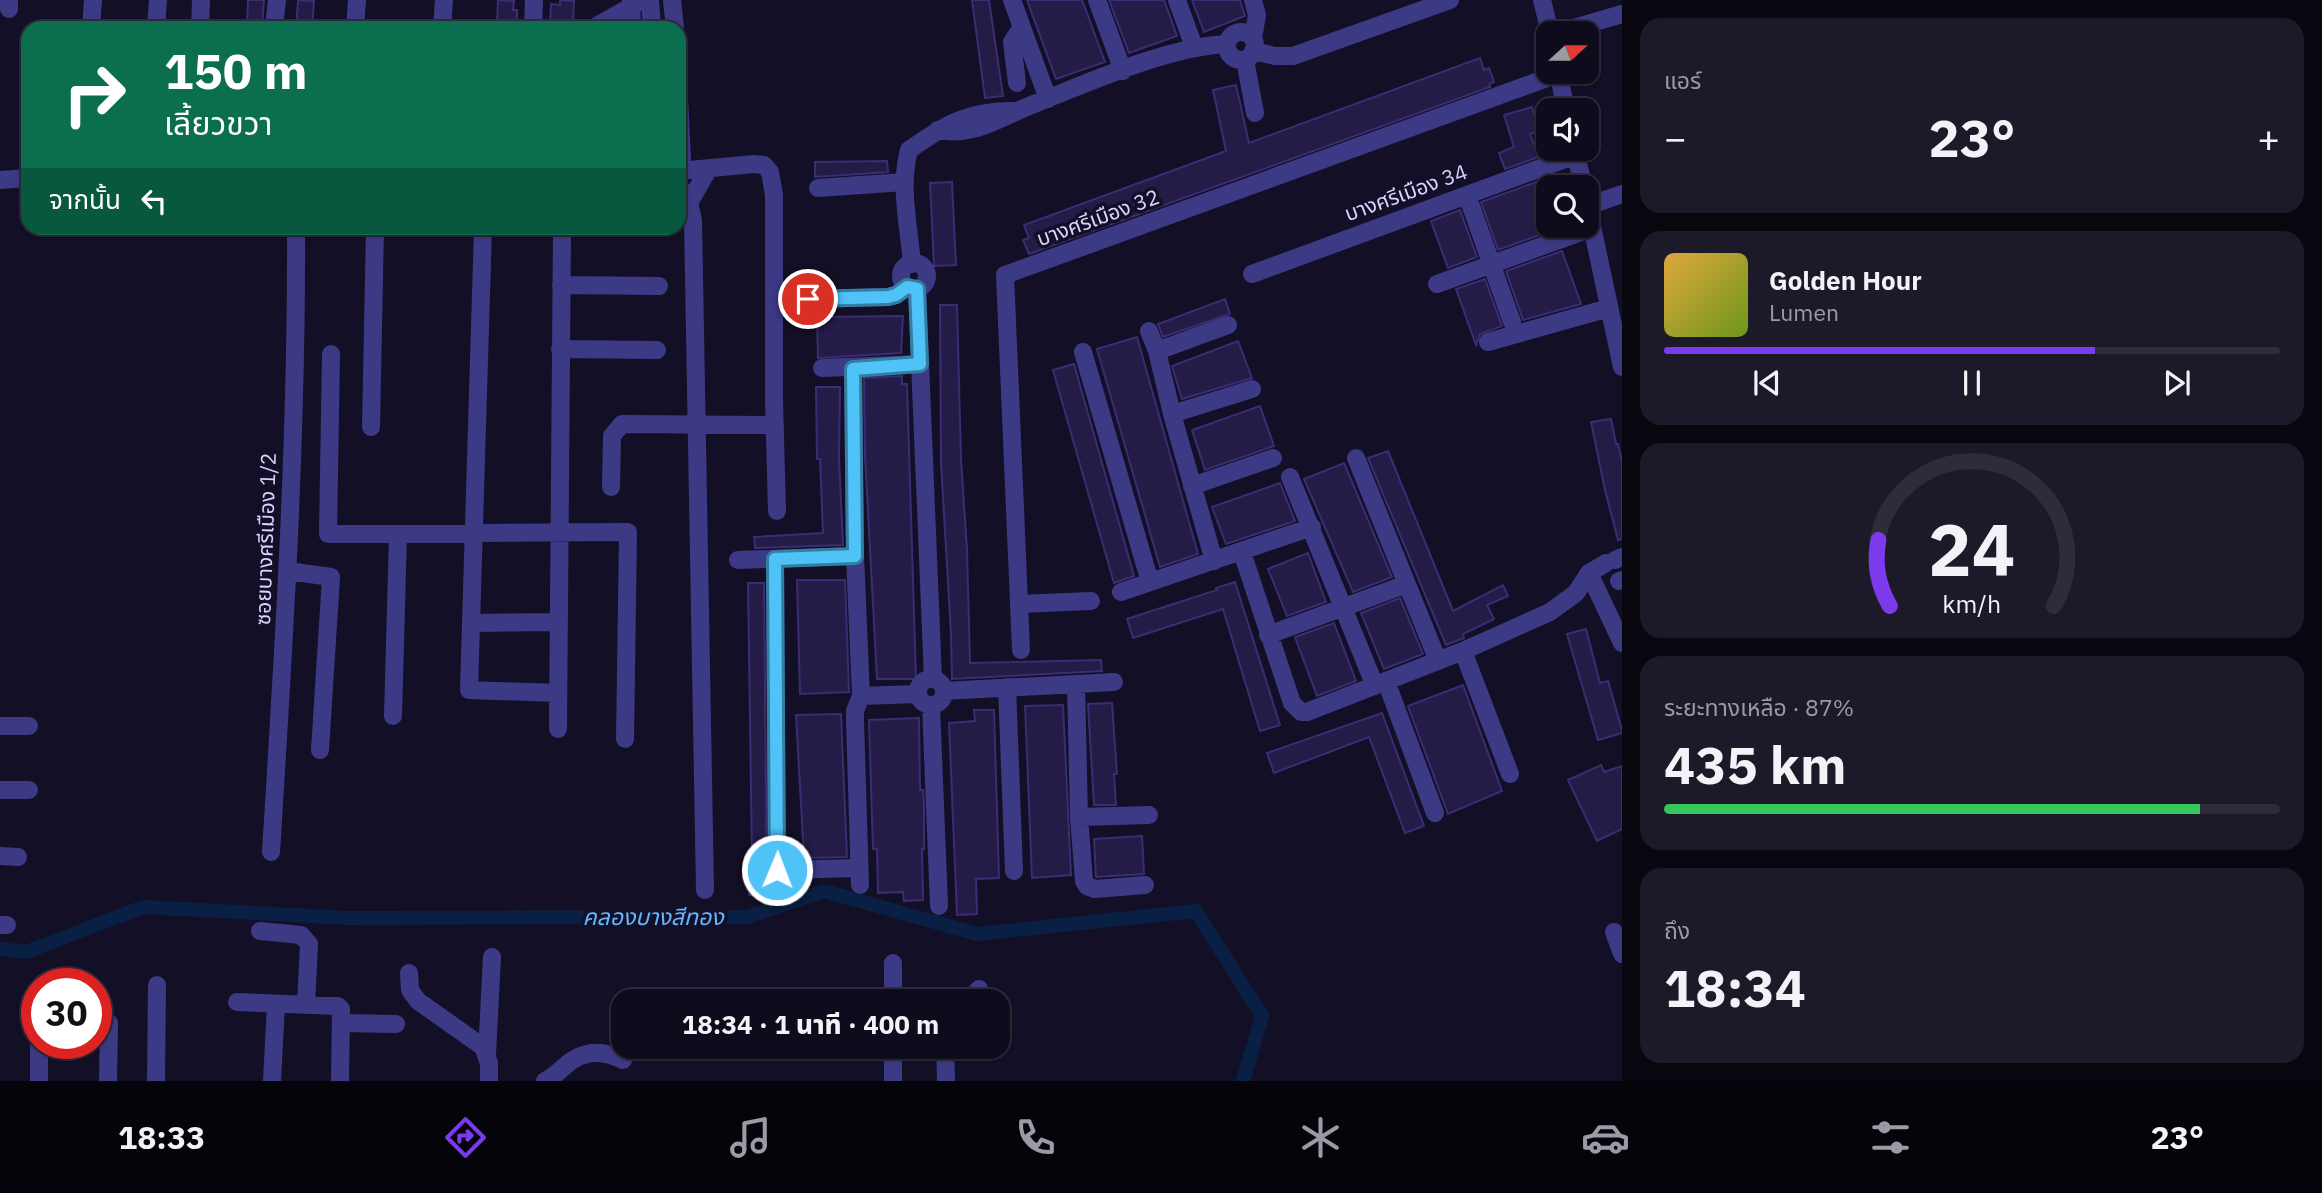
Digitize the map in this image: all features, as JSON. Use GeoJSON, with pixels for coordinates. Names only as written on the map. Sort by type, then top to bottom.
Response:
{"type":"FeatureCollection","features":[{"type":"Feature","properties":{"kind":"street"},"geometry":{"type":"LineString","coordinates":[[92,21],[93,0]]}},
{"type":"Feature","properties":{"kind":"street"},"geometry":{"type":"LineString","coordinates":[[156,21],[158,0]]}},
{"type":"Feature","properties":{"kind":"street"},"geometry":{"type":"LineString","coordinates":[[200,21],[201,0]]}},
{"type":"Feature","properties":{"kind":"street"},"geometry":{"type":"LineString","coordinates":[[274,21],[276,0]]}},
{"type":"Feature","properties":{"kind":"street"},"geometry":{"type":"LineString","coordinates":[[356,21],[357,0]]}},
{"type":"Feature","properties":{"kind":"street"},"geometry":{"type":"LineString","coordinates":[[442,21],[444,0]]}},
{"type":"Feature","properties":{"kind":"street"},"geometry":{"type":"LineString","coordinates":[[533,21],[534,0]]}},
{"type":"Feature","properties":{"kind":"street"},"geometry":{"type":"LineString","coordinates":[[650,0],[652,21]]}},
{"type":"Feature","properties":{"kind":"street"},"geometry":{"type":"LineString","coordinates":[[672,0],[674,21]]}},
{"type":"Feature","properties":{"kind":"street"},"geometry":{"type":"LineString","coordinates":[[1012,0],[1048,99]]}},
{"type":"Feature","properties":{"kind":"street"},"geometry":{"type":"LineString","coordinates":[[1097,0],[1123,71]]}},
{"type":"Feature","properties":{"kind":"street"},"geometry":{"type":"LineString","coordinates":[[1177,0],[1194,47]]}},
{"type":"Feature","properties":{"kind":"street"},"geometry":{"type":"LineString","coordinates":[[1253,0],[1257,15],[1251,49],[1255,113]]}},
{"type":"Feature","properties":{"kind":"street"},"geometry":{"type":"LineString","coordinates":[[912,288],[902,283],[901,274],[907,265],[912,264],[904,182],[905,165],[909,150],[953,121],[992,110],[1018,111],[1194,47],[1227,44],[1233,58],[1251,49],[1275,56],[1293,56],[1450,0]]}},
{"type":"Feature","properties":{"kind":"street"},"geometry":{"type":"LineString","coordinates":[[1542,0],[1547,21]]}},
{"type":"Feature","properties":{"kind":"street"},"geometry":{"type":"LineString","coordinates":[[604,21],[635,2]]}},
{"type":"Feature","properties":{"kind":"street"},"geometry":{"type":"LineString","coordinates":[[633,21],[635,2]]}},
{"type":"Feature","properties":{"kind":"street"},"geometry":{"type":"LineString","coordinates":[[1598,21],[1622,14]]}},
{"type":"Feature","properties":{"kind":"street"},"geometry":{"type":"LineString","coordinates":[[1017,83],[1012,42],[1021,28]]}},
{"type":"Feature","properties":{"kind":"street","name":"บางศรีเมือง 32"},"geometry":{"type":"LineString","coordinates":[[1021,650],[1005,275],[1536,81]]}},
{"type":"Feature","properties":{"kind":"street","name":"บางศรีเมือง 34"},"geometry":{"type":"LineString","coordinates":[[1252,274],[1552,161]]}},
{"type":"Feature","properties":{"kind":"street"},"geometry":{"type":"LineString","coordinates":[[686,166],[709,168],[754,164],[764,165],[771,172],[774,195],[777,511]]}},
{"type":"Feature","properties":{"kind":"street"},"geometry":{"type":"LineString","coordinates":[[689,203],[709,168]]}},
{"type":"Feature","properties":{"kind":"street"},"geometry":{"type":"LineString","coordinates":[[0,180],[21,178]]}},
{"type":"Feature","properties":{"kind":"street"},"geometry":{"type":"LineString","coordinates":[[818,188],[904,182]]}},
{"type":"Feature","properties":{"kind":"street"},"geometry":{"type":"LineString","coordinates":[[1599,201],[1622,194]]}},
{"type":"Feature","properties":{"kind":"street"},"geometry":{"type":"LineString","coordinates":[[1467,195],[1512,322]]}},
{"type":"Feature","properties":{"kind":"street"},"geometry":{"type":"LineString","coordinates":[[686,198],[694,220],[705,890]]}},
{"type":"Feature","properties":{"kind":"street","name":"ซอยบางศรีเมือง 1/2"},"geometry":{"type":"LineString","coordinates":[[271,852],[288,571],[297,323],[296,235]]}},
{"type":"Feature","properties":{"kind":"street"},"geometry":{"type":"LineString","coordinates":[[371,426],[375,235]]}},
{"type":"Feature","properties":{"kind":"street"},"geometry":{"type":"LineString","coordinates":[[483,235],[469,690],[558,693]]}},
{"type":"Feature","properties":{"kind":"street"},"geometry":{"type":"LineString","coordinates":[[558,729],[562,235]]}},
{"type":"Feature","properties":{"kind":"street"},"geometry":{"type":"LineString","coordinates":[[1437,284],[1566,238]]}},
{"type":"Feature","properties":{"kind":"street"},"geometry":{"type":"LineString","coordinates":[[1594,238],[1622,367]]}},
{"type":"Feature","properties":{"kind":"street"},"geometry":{"type":"LineString","coordinates":[[561,285],[659,286]]}},
{"type":"Feature","properties":{"kind":"street"},"geometry":{"type":"LineString","coordinates":[[808,299],[888,297],[912,288]]}},
{"type":"Feature","properties":{"kind":"street"},"geometry":{"type":"LineString","coordinates":[[912,288],[920,364],[938,685]]}},
{"type":"Feature","properties":{"kind":"street"},"geometry":{"type":"LineString","coordinates":[[1488,342],[1609,308]]}},
{"type":"Feature","properties":{"kind":"street"},"geometry":{"type":"LineString","coordinates":[[1157,351],[1228,325]]}},
{"type":"Feature","properties":{"kind":"street"},"geometry":{"type":"LineString","coordinates":[[1149,331],[1157,351],[1214,561]]}},
{"type":"Feature","properties":{"kind":"street"},"geometry":{"type":"LineString","coordinates":[[560,349],[657,350]]}},
{"type":"Feature","properties":{"kind":"street"},"geometry":{"type":"LineString","coordinates":[[1083,352],[1150,582]]}},
{"type":"Feature","properties":{"kind":"street"},"geometry":{"type":"LineString","coordinates":[[331,354],[328,534],[628,532],[625,739]]}},
{"type":"Feature","properties":{"kind":"street"},"geometry":{"type":"LineString","coordinates":[[822,368],[853,369],[920,364]]}},
{"type":"Feature","properties":{"kind":"street"},"geometry":{"type":"LineString","coordinates":[[777,870],[859,877],[855,711],[861,696],[855,556],[853,369]]}},
{"type":"Feature","properties":{"kind":"street"},"geometry":{"type":"LineString","coordinates":[[1172,414],[1252,388]]}},
{"type":"Feature","properties":{"kind":"street"},"geometry":{"type":"LineString","coordinates":[[611,487],[612,436],[622,424],[775,425]]}},
{"type":"Feature","properties":{"kind":"street"},"geometry":{"type":"LineString","coordinates":[[1192,485],[1273,458]]}},
{"type":"Feature","properties":{"kind":"street"},"geometry":{"type":"LineString","coordinates":[[1356,458],[1438,661]]}},
{"type":"Feature","properties":{"kind":"street"},"geometry":{"type":"LineString","coordinates":[[1290,477],[1344,608],[1381,684],[1435,813]]}},
{"type":"Feature","properties":{"kind":"street"},"geometry":{"type":"LineString","coordinates":[[1121,592],[1312,527]]}},
{"type":"Feature","properties":{"kind":"street"},"geometry":{"type":"LineString","coordinates":[[393,716],[398,534]]}},
{"type":"Feature","properties":{"kind":"street"},"geometry":{"type":"LineString","coordinates":[[1242,552],[1268,635],[1296,709],[1307,712],[1463,651],[1550,612],[1576,593],[1608,581]]}},
{"type":"Feature","properties":{"kind":"street"},"geometry":{"type":"LineString","coordinates":[[738,560],[855,556]]}},
{"type":"Feature","properties":{"kind":"street"},"geometry":{"type":"LineString","coordinates":[[775,559],[777,891]]}},
{"type":"Feature","properties":{"kind":"street"},"geometry":{"type":"LineString","coordinates":[[1614,560],[1608,581],[1622,643]]}},
{"type":"Feature","properties":{"kind":"street"},"geometry":{"type":"LineString","coordinates":[[288,571],[331,577],[320,750]]}},
{"type":"Feature","properties":{"kind":"street"},"geometry":{"type":"LineString","coordinates":[[1268,635],[1407,584]]}},
{"type":"Feature","properties":{"kind":"street"},"geometry":{"type":"LineString","coordinates":[[1019,604],[1091,601]]}},
{"type":"Feature","properties":{"kind":"street"},"geometry":{"type":"LineString","coordinates":[[471,622],[559,622]]}},
{"type":"Feature","properties":{"kind":"street"},"geometry":{"type":"LineString","coordinates":[[1463,651],[1510,774]]}},
{"type":"Feature","properties":{"kind":"street"},"geometry":{"type":"LineString","coordinates":[[939,906],[925,699],[920,685],[924,681],[938,685],[1007,687],[1114,682]]}},
{"type":"Feature","properties":{"kind":"street"},"geometry":{"type":"LineString","coordinates":[[1076,684],[1079,817],[1083,874],[1087,886],[1095,888],[1145,885]]}},
{"type":"Feature","properties":{"kind":"street"},"geometry":{"type":"LineString","coordinates":[[1007,687],[1014,871]]}},
{"type":"Feature","properties":{"kind":"street"},"geometry":{"type":"LineString","coordinates":[[861,696],[925,699]]}},
{"type":"Feature","properties":{"kind":"street"},"geometry":{"type":"LineString","coordinates":[[0,726],[29,726]]}},
{"type":"Feature","properties":{"kind":"street"},"geometry":{"type":"LineString","coordinates":[[0,790],[29,790]]}},
{"type":"Feature","properties":{"kind":"street"},"geometry":{"type":"LineString","coordinates":[[1079,817],[1149,814]]}},
{"type":"Feature","properties":{"kind":"street"},"geometry":{"type":"LineString","coordinates":[[260,931],[306,937],[309,944],[306,1005]]}},
{"type":"Feature","properties":{"kind":"street"},"geometry":{"type":"LineString","coordinates":[[1614,932],[1622,954]]}},
{"type":"Feature","properties":{"kind":"street"},"geometry":{"type":"LineString","coordinates":[[489,1081],[487,1054],[492,957]]}},
{"type":"Feature","properties":{"kind":"street"},"geometry":{"type":"LineString","coordinates":[[892,963],[893,989]]}},
{"type":"Feature","properties":{"kind":"street"},"geometry":{"type":"LineString","coordinates":[[409,974],[410,990],[418,1001],[482,1047],[487,1054]]}},
{"type":"Feature","properties":{"kind":"street"},"geometry":{"type":"LineString","coordinates":[[156,1081],[157,985]]}},
{"type":"Feature","properties":{"kind":"street"},"geometry":{"type":"LineString","coordinates":[[237,1002],[338,1006],[343,1012],[340,1081]]}},
{"type":"Feature","properties":{"kind":"street"},"geometry":{"type":"LineString","coordinates":[[272,1081],[276,1004]]}},
{"type":"Feature","properties":{"kind":"street"},"geometry":{"type":"LineString","coordinates":[[342,1023],[396,1024]]}},
{"type":"Feature","properties":{"kind":"street"},"geometry":{"type":"LineString","coordinates":[[545,1081],[575,1058],[593,1053],[609,1053],[623,1060]]}},
{"type":"Feature","properties":{"kind":"street"},"geometry":{"type":"LineString","coordinates":[[38,1081],[39,1059]]}},
{"type":"Feature","properties":{"kind":"street"},"geometry":{"type":"LineString","coordinates":[[108,1059],[108,1081]]}},
{"type":"Feature","properties":{"kind":"street"},"geometry":{"type":"LineString","coordinates":[[893,1059],[893,1081]]}},
{"type":"Feature","properties":{"kind":"street"},"geometry":{"type":"LineString","coordinates":[[945,1059],[946,1081]]}},
{"type":"Feature","properties":{"kind":"building"},"geometry":{"type":"Polygon","coordinates":[[[248,0],[264,0],[262,21],[247,21],[248,0]]]}},
{"type":"Feature","properties":{"kind":"building"},"geometry":{"type":"Polygon","coordinates":[[[298,0],[314,1],[313,21],[296,21],[298,0]]]}},
{"type":"Feature","properties":{"kind":"building"},"geometry":{"type":"Polygon","coordinates":[[[498,0],[514,1],[513,10],[517,10],[517,21],[497,21],[498,0]]]}},
{"type":"Feature","properties":{"kind":"building"},"geometry":{"type":"Polygon","coordinates":[[[560,0],[574,1],[573,21],[550,21],[551,4],[560,5],[560,0]]]}},
{"type":"Feature","properties":{"kind":"building"},"geometry":{"type":"Polygon","coordinates":[[[972,0],[989,0],[1003,96],[985,98],[972,0]]]}},
{"type":"Feature","properties":{"kind":"building"},"geometry":{"type":"Polygon","coordinates":[[[1027,0],[1082,0],[1105,62],[1056,79],[1027,0]]]}},
{"type":"Feature","properties":{"kind":"building"},"geometry":{"type":"Polygon","coordinates":[[[1109,0],[1164,0],[1177,36],[1129,53],[1109,0]]]}},
{"type":"Feature","properties":{"kind":"building"},"geometry":{"type":"Polygon","coordinates":[[[1192,0],[1240,0],[1245,16],[1204,32],[1192,0]]]}},
{"type":"Feature","properties":{"kind":"building"},"geometry":{"type":"Polygon","coordinates":[[[1480,58],[1484,70],[1489,68],[1494,82],[1489,84],[1490,87],[1029,254],[1023,240],[1029,238],[1024,225],[1226,151],[1213,90],[1236,85],[1249,143],[1480,58]]]}},
{"type":"Feature","properties":{"kind":"building"},"geometry":{"type":"Polygon","coordinates":[[[1532,107],[1536,119],[1536,132],[1530,134],[1536,149],[1536,158],[1505,169],[1499,153],[1514,147],[1504,115],[1532,107]]]}},
{"type":"Feature","properties":{"kind":"building"},"geometry":{"type":"Polygon","coordinates":[[[887,161],[888,172],[815,177],[815,162],[887,161]]]}},
{"type":"Feature","properties":{"kind":"building"},"geometry":{"type":"Polygon","coordinates":[[[952,182],[956,265],[934,266],[930,183],[952,182]]]}},
{"type":"Feature","properties":{"kind":"building"},"geometry":{"type":"Polygon","coordinates":[[[1536,182],[1536,236],[1498,250],[1481,202],[1536,182]]]}},
{"type":"Feature","properties":{"kind":"building"},"geometry":{"type":"Polygon","coordinates":[[[1460,210],[1477,257],[1448,268],[1431,221],[1460,210]]]}},
{"type":"Feature","properties":{"kind":"building"},"geometry":{"type":"Polygon","coordinates":[[[1562,251],[1581,304],[1523,320],[1506,271],[1562,251]]]}},
{"type":"Feature","properties":{"kind":"building"},"geometry":{"type":"Polygon","coordinates":[[[1485,279],[1502,326],[1480,334],[1476,345],[1456,289],[1485,279]]]}},
{"type":"Feature","properties":{"kind":"building"},"geometry":{"type":"Polygon","coordinates":[[[1225,299],[1230,314],[1163,337],[1158,324],[1225,299]]]}},
{"type":"Feature","properties":{"kind":"building"},"geometry":{"type":"Polygon","coordinates":[[[940,305],[957,305],[970,663],[1101,660],[1102,671],[952,679],[941,463],[940,305]]]}},
{"type":"Feature","properties":{"kind":"building"},"geometry":{"type":"Polygon","coordinates":[[[903,316],[901,353],[818,358],[817,317],[903,316]]]}},
{"type":"Feature","properties":{"kind":"building"},"geometry":{"type":"Polygon","coordinates":[[[1137,337],[1198,554],[1160,567],[1097,349],[1137,337]]]}},
{"type":"Feature","properties":{"kind":"building"},"geometry":{"type":"Polygon","coordinates":[[[1238,341],[1252,378],[1182,399],[1172,366],[1238,341]]]}},
{"type":"Feature","properties":{"kind":"building"},"geometry":{"type":"Polygon","coordinates":[[[1074,364],[1134,576],[1114,583],[1053,370],[1074,364]]]}},
{"type":"Feature","properties":{"kind":"building"},"geometry":{"type":"Polygon","coordinates":[[[902,376],[902,384],[907,384],[916,679],[877,679],[865,456],[864,378],[902,376]]]}},
{"type":"Feature","properties":{"kind":"building"},"geometry":{"type":"Polygon","coordinates":[[[816,387],[840,387],[839,458],[843,545],[755,548],[754,537],[823,533],[820,459],[817,459],[816,387]]]}},
{"type":"Feature","properties":{"kind":"building"},"geometry":{"type":"Polygon","coordinates":[[[1260,406],[1274,446],[1205,470],[1192,430],[1260,406]]]}},
{"type":"Feature","properties":{"kind":"building"},"geometry":{"type":"Polygon","coordinates":[[[1611,419],[1622,461],[1622,539],[1618,540],[1591,422],[1611,419]]]}},
{"type":"Feature","properties":{"kind":"building"},"geometry":{"type":"Polygon","coordinates":[[[1388,451],[1453,611],[1503,585],[1508,596],[1487,605],[1494,619],[1463,634],[1464,638],[1446,645],[1368,458],[1388,451]]]}},
{"type":"Feature","properties":{"kind":"building"},"geometry":{"type":"Polygon","coordinates":[[[1344,463],[1392,577],[1353,592],[1304,479],[1344,463]]]}},
{"type":"Feature","properties":{"kind":"building"},"geometry":{"type":"Polygon","coordinates":[[[1280,483],[1295,521],[1226,544],[1212,507],[1280,483]]]}},
{"type":"Feature","properties":{"kind":"building"},"geometry":{"type":"Polygon","coordinates":[[[1308,553],[1326,602],[1287,616],[1268,569],[1308,553]]]}},
{"type":"Feature","properties":{"kind":"building"},"geometry":{"type":"Polygon","coordinates":[[[797,580],[845,580],[849,692],[800,694],[797,580]]]}},
{"type":"Feature","properties":{"kind":"building"},"geometry":{"type":"Polygon","coordinates":[[[1235,582],[1280,725],[1260,731],[1223,609],[1133,638],[1127,619],[1235,582]]]}},
{"type":"Feature","properties":{"kind":"building"},"geometry":{"type":"Polygon","coordinates":[[[748,583],[764,583],[767,896],[749,895],[752,859],[748,583]]]}},
{"type":"Feature","properties":{"kind":"building"},"geometry":{"type":"Polygon","coordinates":[[[1400,598],[1423,654],[1384,669],[1361,613],[1400,598]]]}},
{"type":"Feature","properties":{"kind":"building"},"geometry":{"type":"Polygon","coordinates":[[[1334,623],[1356,681],[1317,696],[1295,637],[1334,623]]]}},
{"type":"Feature","properties":{"kind":"building"},"geometry":{"type":"Polygon","coordinates":[[[1586,629],[1600,683],[1608,681],[1622,730],[1622,733],[1598,740],[1567,634],[1586,629]]]}},
{"type":"Feature","properties":{"kind":"building"},"geometry":{"type":"Polygon","coordinates":[[[1463,685],[1502,791],[1448,814],[1408,706],[1463,685]]]}},
{"type":"Feature","properties":{"kind":"building"},"geometry":{"type":"Polygon","coordinates":[[[1112,703],[1117,774],[1114,774],[1116,805],[1094,805],[1088,704],[1112,703]]]}},
{"type":"Feature","properties":{"kind":"building"},"geometry":{"type":"Polygon","coordinates":[[[1063,705],[1071,875],[1032,878],[1025,706],[1063,705]]]}},
{"type":"Feature","properties":{"kind":"building"},"geometry":{"type":"Polygon","coordinates":[[[974,710],[994,710],[999,878],[976,879],[977,914],[957,915],[949,723],[975,721],[974,710]]]}},
{"type":"Feature","properties":{"kind":"building"},"geometry":{"type":"Polygon","coordinates":[[[1382,713],[1424,826],[1405,833],[1369,737],[1274,773],[1267,753],[1382,713]]]}},
{"type":"Feature","properties":{"kind":"building"},"geometry":{"type":"Polygon","coordinates":[[[841,714],[847,857],[804,858],[796,715],[841,714]]]}},
{"type":"Feature","properties":{"kind":"building"},"geometry":{"type":"Polygon","coordinates":[[[919,718],[920,790],[923,790],[924,803],[923,900],[904,901],[903,892],[878,893],[877,849],[873,849],[869,720],[919,718]]]}},
{"type":"Feature","properties":{"kind":"building"},"geometry":{"type":"Polygon","coordinates":[[[1601,765],[1604,772],[1622,766],[1622,829],[1597,841],[1568,780],[1601,765]]]}},
{"type":"Feature","properties":{"kind":"building"},"geometry":{"type":"Polygon","coordinates":[[[1142,836],[1144,874],[1096,877],[1094,839],[1142,836]]]}},
{"type":"Feature","properties":{"kind":"waterway","name":"คลองบางสีทอง"},"geometry":{"type":"LineString","coordinates":[[0,949],[26,952],[143,907],[347,918],[747,917],[824,891],[977,934],[1196,911],[1262,1016],[1243,1081]]}},
{"type":"Feature","properties":{"kind":"route"},"geometry":{"type":"LineString","coordinates":[[777,870],[775,559],[855,556],[853,369],[920,364],[917,289],[907,287],[888,297],[808,299]]}}]}
